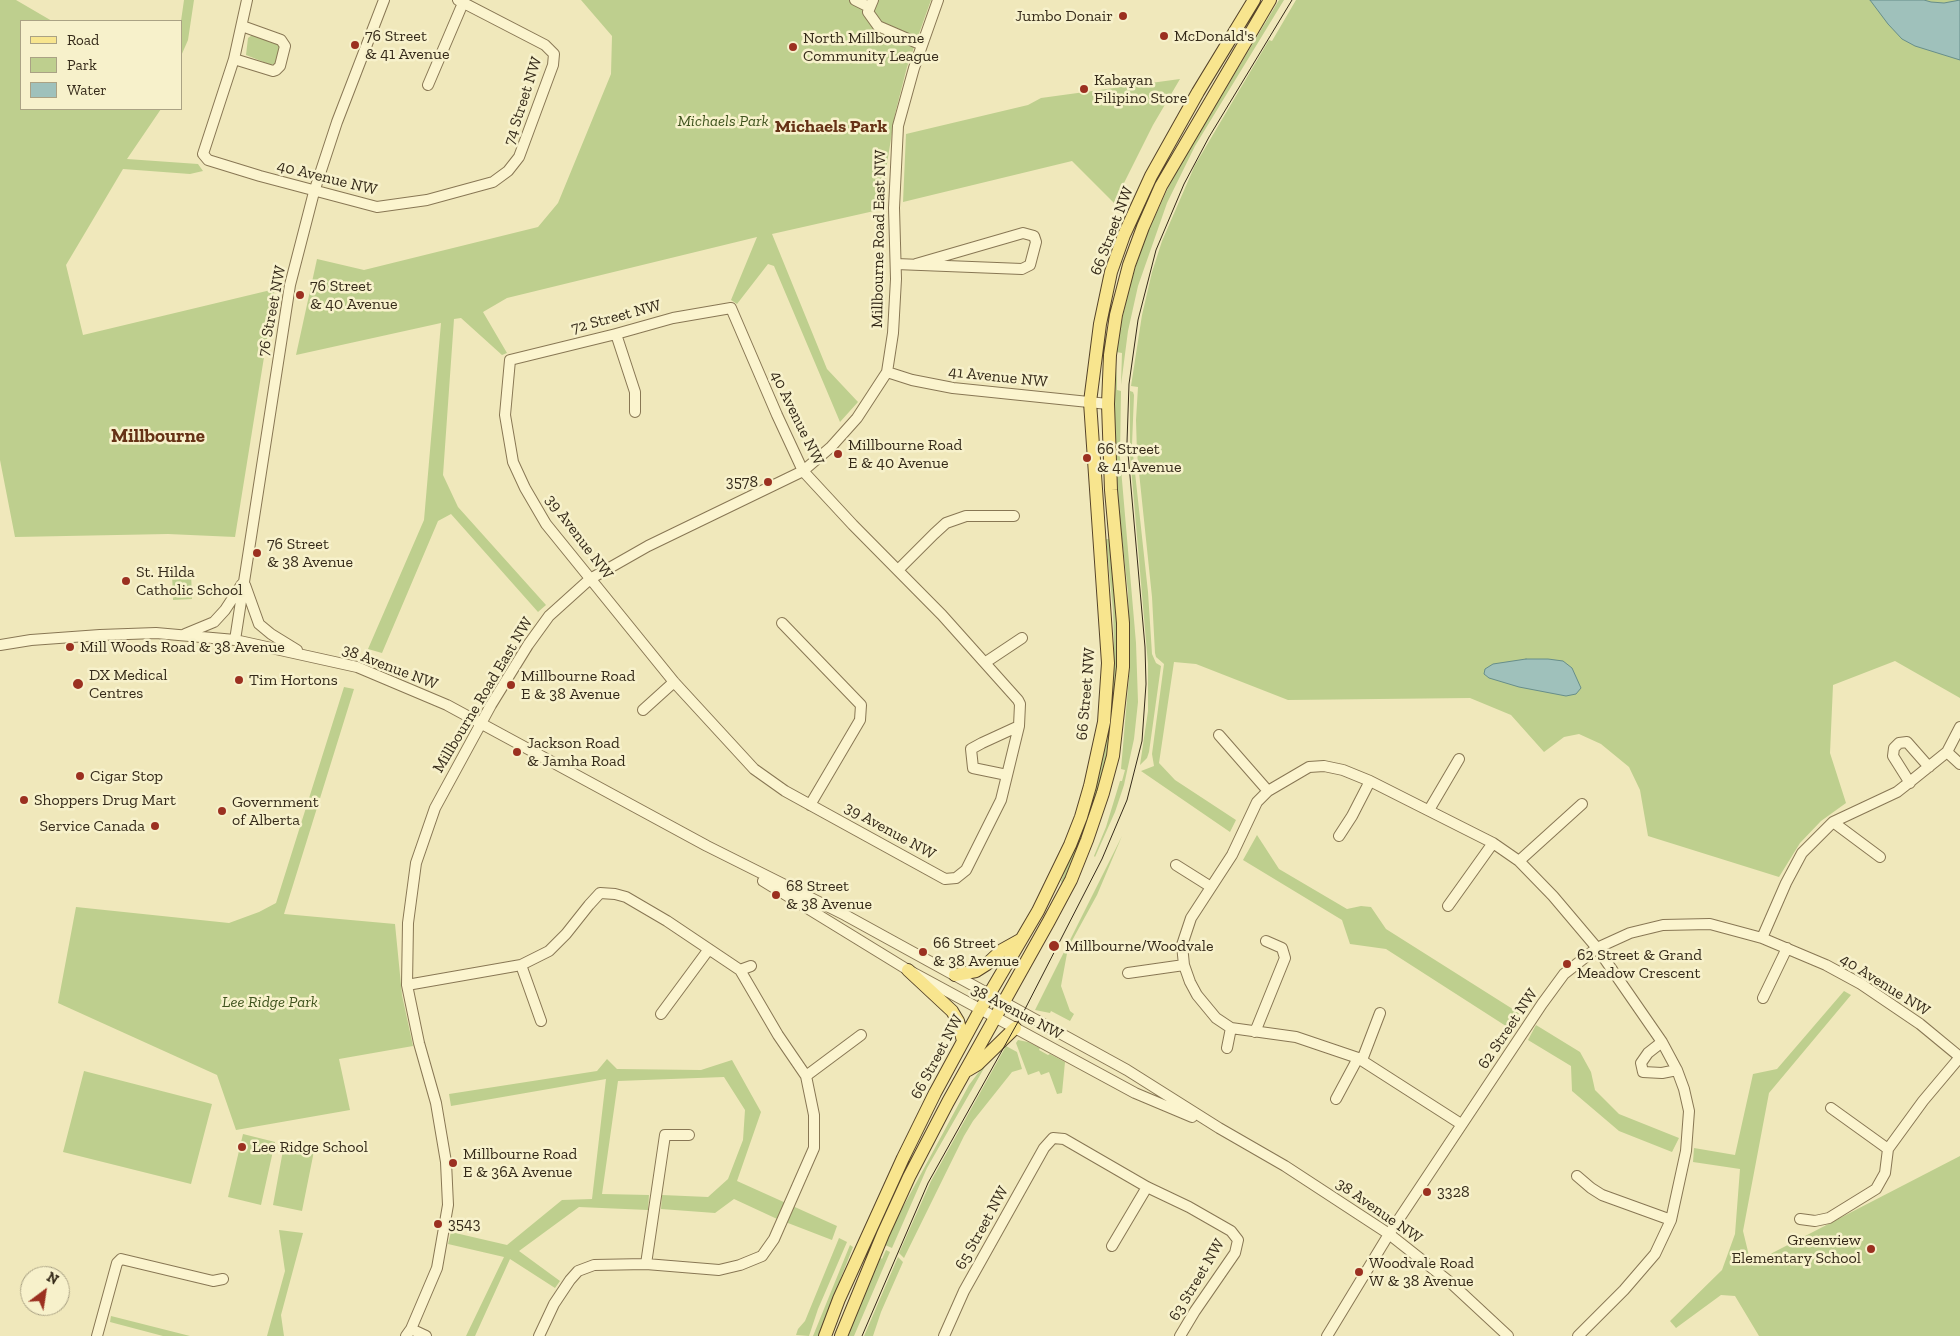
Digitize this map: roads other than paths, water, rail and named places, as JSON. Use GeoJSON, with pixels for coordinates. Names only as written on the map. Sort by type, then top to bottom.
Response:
{"type":"FeatureCollection","features":[{"type":"Feature","properties":{"kind":"main road","name":"66 Street NW"},"geometry":{"type":"LineString","coordinates":[[825,1336],[839,1299],[899,1166],[980,1010],[1056,876],[1079,824],[1090,786],[1104,722],[1108,663],[1090,402],[1100,324],[1106,294],[1111,272],[1124,235],[1151,176],[1198,92],[1254,0]]}},
{"type":"Feature","properties":{"kind":"main road","name":"66 Street NW"},"geometry":{"type":"LineString","coordinates":[[841,1336],[883,1234],[948,1102],[1070,880],[1093,823],[1113,756],[1123,667],[1123,623],[1112,499],[1108,404],[1110,355],[1116,315],[1129,265],[1143,227],[1166,178],[1270,0]]}},
{"type":"Feature","properties":{"kind":"main road"},"geometry":{"type":"LineString","coordinates":[[955,975],[976,971],[1002,950],[1020,940]]}},
{"type":"Feature","properties":{"kind":"main road"},"geometry":{"type":"LineString","coordinates":[[908,970],[952,1011],[958,1021],[964,1041]]}},
{"type":"Feature","properties":{"kind":"main road"},"geometry":{"type":"LineString","coordinates":[[966,1071],[978,1064],[1015,1028]]}},
{"type":"Feature","properties":{"kind":"street"},"geometry":{"type":"LineString","coordinates":[[242,26],[280,40],[285,46],[280,66],[276,70],[273,71],[234,59],[247,0]]}},
{"type":"Feature","properties":{"kind":"street","name":"76 Street NW"},"geometry":{"type":"LineString","coordinates":[[235,640],[290,285],[314,192],[337,122],[384,0]]}},
{"type":"Feature","properties":{"kind":"street"},"geometry":{"type":"LineString","coordinates":[[855,0],[871,4],[868,12],[878,26],[922,45]]}},
{"type":"Feature","properties":{"kind":"street","name":"Millbourne Road East NW"},"geometry":{"type":"LineString","coordinates":[[409,1332],[437,1268],[448,1205],[446,1162],[436,1103],[419,1043],[406,985],[408,923],[416,863],[442,792],[528,644],[549,616],[590,579],[648,546],[803,472],[831,447],[857,418],[887,372],[893,333],[896,264],[894,208],[898,126],[922,45],[938,0]]}},
{"type":"Feature","properties":{"kind":"street"},"geometry":{"type":"LineString","coordinates":[[428,85],[461,1]]}},
{"type":"Feature","properties":{"kind":"street","name":"74 Street NW"},"geometry":{"type":"LineString","coordinates":[[461,1],[544,45],[554,54],[554,65],[520,157]]}},
{"type":"Feature","properties":{"kind":"street","name":"40 Avenue NW"},"geometry":{"type":"LineString","coordinates":[[234,59],[203,154],[208,160],[314,192],[377,207],[427,200],[493,182],[508,171],[520,157]]}},
{"type":"Feature","properties":{"kind":"street"},"geometry":{"type":"LineString","coordinates":[[896,264],[1022,269],[1030,265],[1036,242],[1034,236],[1023,233],[916,264]]}},
{"type":"Feature","properties":{"kind":"street","name":"40 Avenue NW"},"geometry":{"type":"LineString","coordinates":[[731,308],[776,415],[803,472],[1016,695],[1020,704],[1019,726]]}},
{"type":"Feature","properties":{"kind":"street","name":"72 Street NW"},"geometry":{"type":"LineString","coordinates":[[510,360],[673,318],[731,308]]}},
{"type":"Feature","properties":{"kind":"street"},"geometry":{"type":"LineString","coordinates":[[616,334],[635,392],[635,412]]}},
{"type":"Feature","properties":{"kind":"street","name":"39 Avenue NW"},"geometry":{"type":"LineString","coordinates":[[510,360],[505,415],[513,462],[525,488],[546,524],[674,682],[754,769],[785,791],[946,879],[956,878],[966,870],[1001,800],[1007,775]]}},
{"type":"Feature","properties":{"kind":"street","name":"41 Avenue NW"},"geometry":{"type":"LineString","coordinates":[[887,372],[912,380],[953,388],[1108,404]]}},
{"type":"Feature","properties":{"kind":"street"},"geometry":{"type":"LineString","coordinates":[[898,570],[946,524],[966,516],[1014,516]]}},
{"type":"Feature","properties":{"kind":"street"},"geometry":{"type":"LineString","coordinates":[[182,636],[214,622],[225,610],[244,581]]}},
{"type":"Feature","properties":{"kind":"street"},"geometry":{"type":"LineString","coordinates":[[244,581],[260,624],[271,634],[302,654]]}},
{"type":"Feature","properties":{"kind":"street"},"geometry":{"type":"LineString","coordinates":[[782,622],[861,705],[860,720],[810,805]]}},
{"type":"Feature","properties":{"kind":"street","name":"38 Avenue NW"},"geometry":{"type":"LineString","coordinates":[[0,645],[31,640],[156,633],[235,640],[302,654],[368,672],[439,702],[481,722],[707,846],[845,915],[1127,1070],[1218,1128],[1285,1166],[1389,1234],[1452,1283],[1508,1336]]}},
{"type":"Feature","properties":{"kind":"street"},"geometry":{"type":"LineString","coordinates":[[986,662],[1022,638]]}},
{"type":"Feature","properties":{"kind":"street"},"geometry":{"type":"LineString","coordinates":[[643,710],[674,682]]}},
{"type":"Feature","properties":{"kind":"street"},"geometry":{"type":"LineString","coordinates":[[1019,726],[1007,775],[973,768],[971,749],[982,742],[1019,726]]}},
{"type":"Feature","properties":{"kind":"street"},"geometry":{"type":"LineString","coordinates":[[1762,938],[1786,883],[1802,853],[1833,822],[1897,792],[1910,783],[1947,752],[1960,727]]}},
{"type":"Feature","properties":{"kind":"street"},"geometry":{"type":"LineString","coordinates":[[1219,735],[1268,791]]}},
{"type":"Feature","properties":{"kind":"street"},"geometry":{"type":"LineString","coordinates":[[1910,783],[1894,756],[1894,748],[1898,743],[1907,742],[1929,767]]}},
{"type":"Feature","properties":{"kind":"street"},"geometry":{"type":"LineString","coordinates":[[1947,752],[1960,764]]}},
{"type":"Feature","properties":{"kind":"street"},"geometry":{"type":"LineString","coordinates":[[1429,810],[1459,759]]}},
{"type":"Feature","properties":{"kind":"street"},"geometry":{"type":"LineString","coordinates":[[1461,1124],[1360,1059],[1296,1037],[1231,1028],[1216,1018],[1198,995],[1184,965],[1182,945],[1190,918],[1232,856],[1257,802],[1268,791],[1309,767],[1324,766],[1343,770],[1370,781],[1493,843],[1519,861],[1553,896],[1597,948],[1662,1042],[1677,1070],[1684,1089],[1688,1111],[1686,1151],[1671,1220],[1655,1254],[1624,1290],[1578,1336]]}},
{"type":"Feature","properties":{"kind":"street"},"geometry":{"type":"LineString","coordinates":[[1339,836],[1352,816],[1370,781]]}},
{"type":"Feature","properties":{"kind":"street"},"geometry":{"type":"LineString","coordinates":[[1519,861],[1582,804]]}},
{"type":"Feature","properties":{"kind":"street"},"geometry":{"type":"LineString","coordinates":[[1833,822],[1880,857]]}},
{"type":"Feature","properties":{"kind":"street"},"geometry":{"type":"LineString","coordinates":[[1448,906],[1493,843]]}},
{"type":"Feature","properties":{"kind":"street","name":"38 Avenue NW"},"geometry":{"type":"LineString","coordinates":[[707,846],[908,970],[980,1010],[1135,1093],[1218,1128]]}},
{"type":"Feature","properties":{"kind":"street"},"geometry":{"type":"LineString","coordinates":[[1176,865],[1211,888]]}},
{"type":"Feature","properties":{"kind":"street"},"geometry":{"type":"LineString","coordinates":[[406,985],[521,965],[549,951],[566,934],[600,893],[615,894],[626,897],[667,921],[740,970],[778,1035],[806,1076],[814,1115],[814,1148],[774,1239],[762,1256],[740,1265],[719,1270],[646,1264],[594,1266],[578,1271],[562,1289],[539,1336]]}},
{"type":"Feature","properties":{"kind":"street","name":"40 Avenue NW"},"geometry":{"type":"LineString","coordinates":[[1710,924],[1762,938],[1826,965],[1861,984],[1920,1024],[1960,1057],[1922,1101],[1888,1149],[1885,1173],[1876,1189],[1829,1218],[1815,1221],[1800,1219]]}},
{"type":"Feature","properties":{"kind":"street","name":"62 Street NW"},"geometry":{"type":"LineString","coordinates":[[1327,1336],[1389,1234],[1461,1124],[1564,974],[1597,948],[1630,933],[1663,925],[1710,924]]}},
{"type":"Feature","properties":{"kind":"street"},"geometry":{"type":"LineString","coordinates":[[1255,1032],[1285,958],[1282,948],[1266,940]]}},
{"type":"Feature","properties":{"kind":"street"},"geometry":{"type":"LineString","coordinates":[[1763,998],[1787,948]]}},
{"type":"Feature","properties":{"kind":"street"},"geometry":{"type":"LineString","coordinates":[[660,1014],[709,949]]}},
{"type":"Feature","properties":{"kind":"street"},"geometry":{"type":"LineString","coordinates":[[521,965],[541,1021]]}},
{"type":"Feature","properties":{"kind":"street"},"geometry":{"type":"LineString","coordinates":[[1128,973],[1184,965]]}},
{"type":"Feature","properties":{"kind":"street"},"geometry":{"type":"LineString","coordinates":[[740,970],[752,966]]}},
{"type":"Feature","properties":{"kind":"street"},"geometry":{"type":"LineString","coordinates":[[1336,1098],[1360,1059],[1380,1013]]}},
{"type":"Feature","properties":{"kind":"street"},"geometry":{"type":"LineString","coordinates":[[1227,1048],[1231,1028]]}},
{"type":"Feature","properties":{"kind":"street"},"geometry":{"type":"LineString","coordinates":[[806,1076],[861,1035]]}},
{"type":"Feature","properties":{"kind":"street"},"geometry":{"type":"LineString","coordinates":[[1662,1042],[1648,1053],[1641,1063],[1642,1072],[1662,1073],[1677,1070]]}},
{"type":"Feature","properties":{"kind":"street"},"geometry":{"type":"LineString","coordinates":[[1831,1108],[1888,1149]]}},
{"type":"Feature","properties":{"kind":"street"},"geometry":{"type":"LineString","coordinates":[[646,1264],[664,1135],[688,1135]]}},
{"type":"Feature","properties":{"kind":"street","name":"65 Street NW"},"geometry":{"type":"LineString","coordinates":[[944,1336],[964,1291],[1044,1148],[1052,1138],[1064,1139],[1147,1186]]}},
{"type":"Feature","properties":{"kind":"street"},"geometry":{"type":"LineString","coordinates":[[1577,1176],[1602,1196],[1671,1220]]}},
{"type":"Feature","properties":{"kind":"street"},"geometry":{"type":"LineString","coordinates":[[1112,1246],[1147,1186]]}},
{"type":"Feature","properties":{"kind":"street","name":"63 Street NW"},"geometry":{"type":"LineString","coordinates":[[1147,1186],[1231,1231],[1238,1240],[1235,1252],[1180,1336]]}},
{"type":"Feature","properties":{"kind":"street"},"geometry":{"type":"LineString","coordinates":[[97,1336],[117,1263],[121,1260],[213,1281],[223,1279]]}},
{"type":"Feature","properties":{"kind":"street"},"geometry":{"type":"LineString","coordinates":[[409,1332],[426,1336]]}},
{"type":"Feature","properties":{"kind":"water"},"geometry":{"type":"Polygon","coordinates":[[[1870,0],[1924,0],[1944,3],[1960,0],[1960,60],[1915,46],[1902,39],[1870,0]]]}},
{"type":"Feature","properties":{"kind":"water"},"geometry":{"type":"Polygon","coordinates":[[[1526,659],[1563,661],[1572,668],[1581,688],[1576,694],[1566,696],[1519,687],[1489,678],[1484,674],[1485,669],[1493,664],[1526,659]]]}},
{"type":"Feature","properties":{"kind":"tram line"},"geometry":{"type":"LineString","coordinates":[[862,1336],[928,1183],[1023,1013],[1102,859],[1127,800],[1142,741],[1146,684],[1145,647],[1127,442],[1129,384],[1138,320],[1156,250],[1184,184],[1209,137],[1292,0]]}},
{"type":"Feature","properties":{"kind":"place","name":"Jumbo Donair"},"geometry":{"type":"Point","coordinates":[1123,16]}},
{"type":"Feature","properties":{"kind":"place","name":"McDonald's"},"geometry":{"type":"Point","coordinates":[1164,36]}},
{"type":"Feature","properties":{"kind":"place","name":"76 Street & 41 Avenue"},"geometry":{"type":"Point","coordinates":[355,45]}},
{"type":"Feature","properties":{"kind":"place","name":"North Millbourne Community League"},"geometry":{"type":"Point","coordinates":[793,47]}},
{"type":"Feature","properties":{"kind":"place","name":"Kabayan Filipino Store"},"geometry":{"type":"Point","coordinates":[1084,89]}},
{"type":"Feature","properties":{"kind":"place","name":"76 Street & 40 Avenue"},"geometry":{"type":"Point","coordinates":[300,295]}},
{"type":"Feature","properties":{"kind":"place","name":"Millbourne Road E & 40 Avenue"},"geometry":{"type":"Point","coordinates":[838,454]}},
{"type":"Feature","properties":{"kind":"place","name":"66 Street & 41 Avenue"},"geometry":{"type":"Point","coordinates":[1087,458]}},
{"type":"Feature","properties":{"kind":"place","name":"3578"},"geometry":{"type":"Point","coordinates":[768,482]}},
{"type":"Feature","properties":{"kind":"place","name":"76 Street & 38 Avenue"},"geometry":{"type":"Point","coordinates":[257,553]}},
{"type":"Feature","properties":{"kind":"place","name":"St. Hilda Catholic School"},"geometry":{"type":"Point","coordinates":[126,581]}},
{"type":"Feature","properties":{"kind":"place","name":"Mill Woods Road & 38 Avenue"},"geometry":{"type":"Point","coordinates":[70,647]}},
{"type":"Feature","properties":{"kind":"place","name":"Tim Hortons"},"geometry":{"type":"Point","coordinates":[239,680]}},
{"type":"Feature","properties":{"kind":"place","name":"DX Medical Centres"},"geometry":{"type":"Point","coordinates":[78,684]}},
{"type":"Feature","properties":{"kind":"place","name":"Millbourne Road E & 38 Avenue"},"geometry":{"type":"Point","coordinates":[511,685]}},
{"type":"Feature","properties":{"kind":"place","name":"Jackson Road & Jamha Road"},"geometry":{"type":"Point","coordinates":[517,752]}},
{"type":"Feature","properties":{"kind":"place","name":"Cigar Stop"},"geometry":{"type":"Point","coordinates":[80,776]}},
{"type":"Feature","properties":{"kind":"place","name":"Shoppers Drug Mart"},"geometry":{"type":"Point","coordinates":[24,800]}},
{"type":"Feature","properties":{"kind":"place","name":"Government of Alberta"},"geometry":{"type":"Point","coordinates":[222,811]}},
{"type":"Feature","properties":{"kind":"place","name":"Service Canada"},"geometry":{"type":"Point","coordinates":[155,826]}},
{"type":"Feature","properties":{"kind":"place","name":"68 Street & 38 Avenue"},"geometry":{"type":"Point","coordinates":[776,895]}},
{"type":"Feature","properties":{"kind":"place","name":"Millbourne/Woodvale"},"geometry":{"type":"Point","coordinates":[1054,946]}},
{"type":"Feature","properties":{"kind":"place","name":"66 Street & 38 Avenue"},"geometry":{"type":"Point","coordinates":[923,952]}},
{"type":"Feature","properties":{"kind":"place","name":"62 Street & Grand Meadow Crescent"},"geometry":{"type":"Point","coordinates":[1567,964]}},
{"type":"Feature","properties":{"kind":"place","name":"Lee Ridge School"},"geometry":{"type":"Point","coordinates":[242,1147]}},
{"type":"Feature","properties":{"kind":"place","name":"Millbourne Road E & 36A Avenue"},"geometry":{"type":"Point","coordinates":[453,1163]}},
{"type":"Feature","properties":{"kind":"place","name":"3328"},"geometry":{"type":"Point","coordinates":[1427,1192]}},
{"type":"Feature","properties":{"kind":"place","name":"3543"},"geometry":{"type":"Point","coordinates":[438,1224]}},
{"type":"Feature","properties":{"kind":"place","name":"Greenview Elementary School"},"geometry":{"type":"Point","coordinates":[1871,1249]}},
{"type":"Feature","properties":{"kind":"place","name":"Woodvale Road W & 38 Avenue"},"geometry":{"type":"Point","coordinates":[1359,1272]}},
{"type":"Feature","properties":{"kind":"district","name":"Michaels Park"},"geometry":{"type":"Point","coordinates":[831,127]}},
{"type":"Feature","properties":{"kind":"district","name":"Millbourne"},"geometry":{"type":"Point","coordinates":[158,437]}},
{"type":"Feature","properties":{"kind":"park label","name":"Lee Ridge Park"},"geometry":{"type":"Point","coordinates":[270,1002]}}]}
